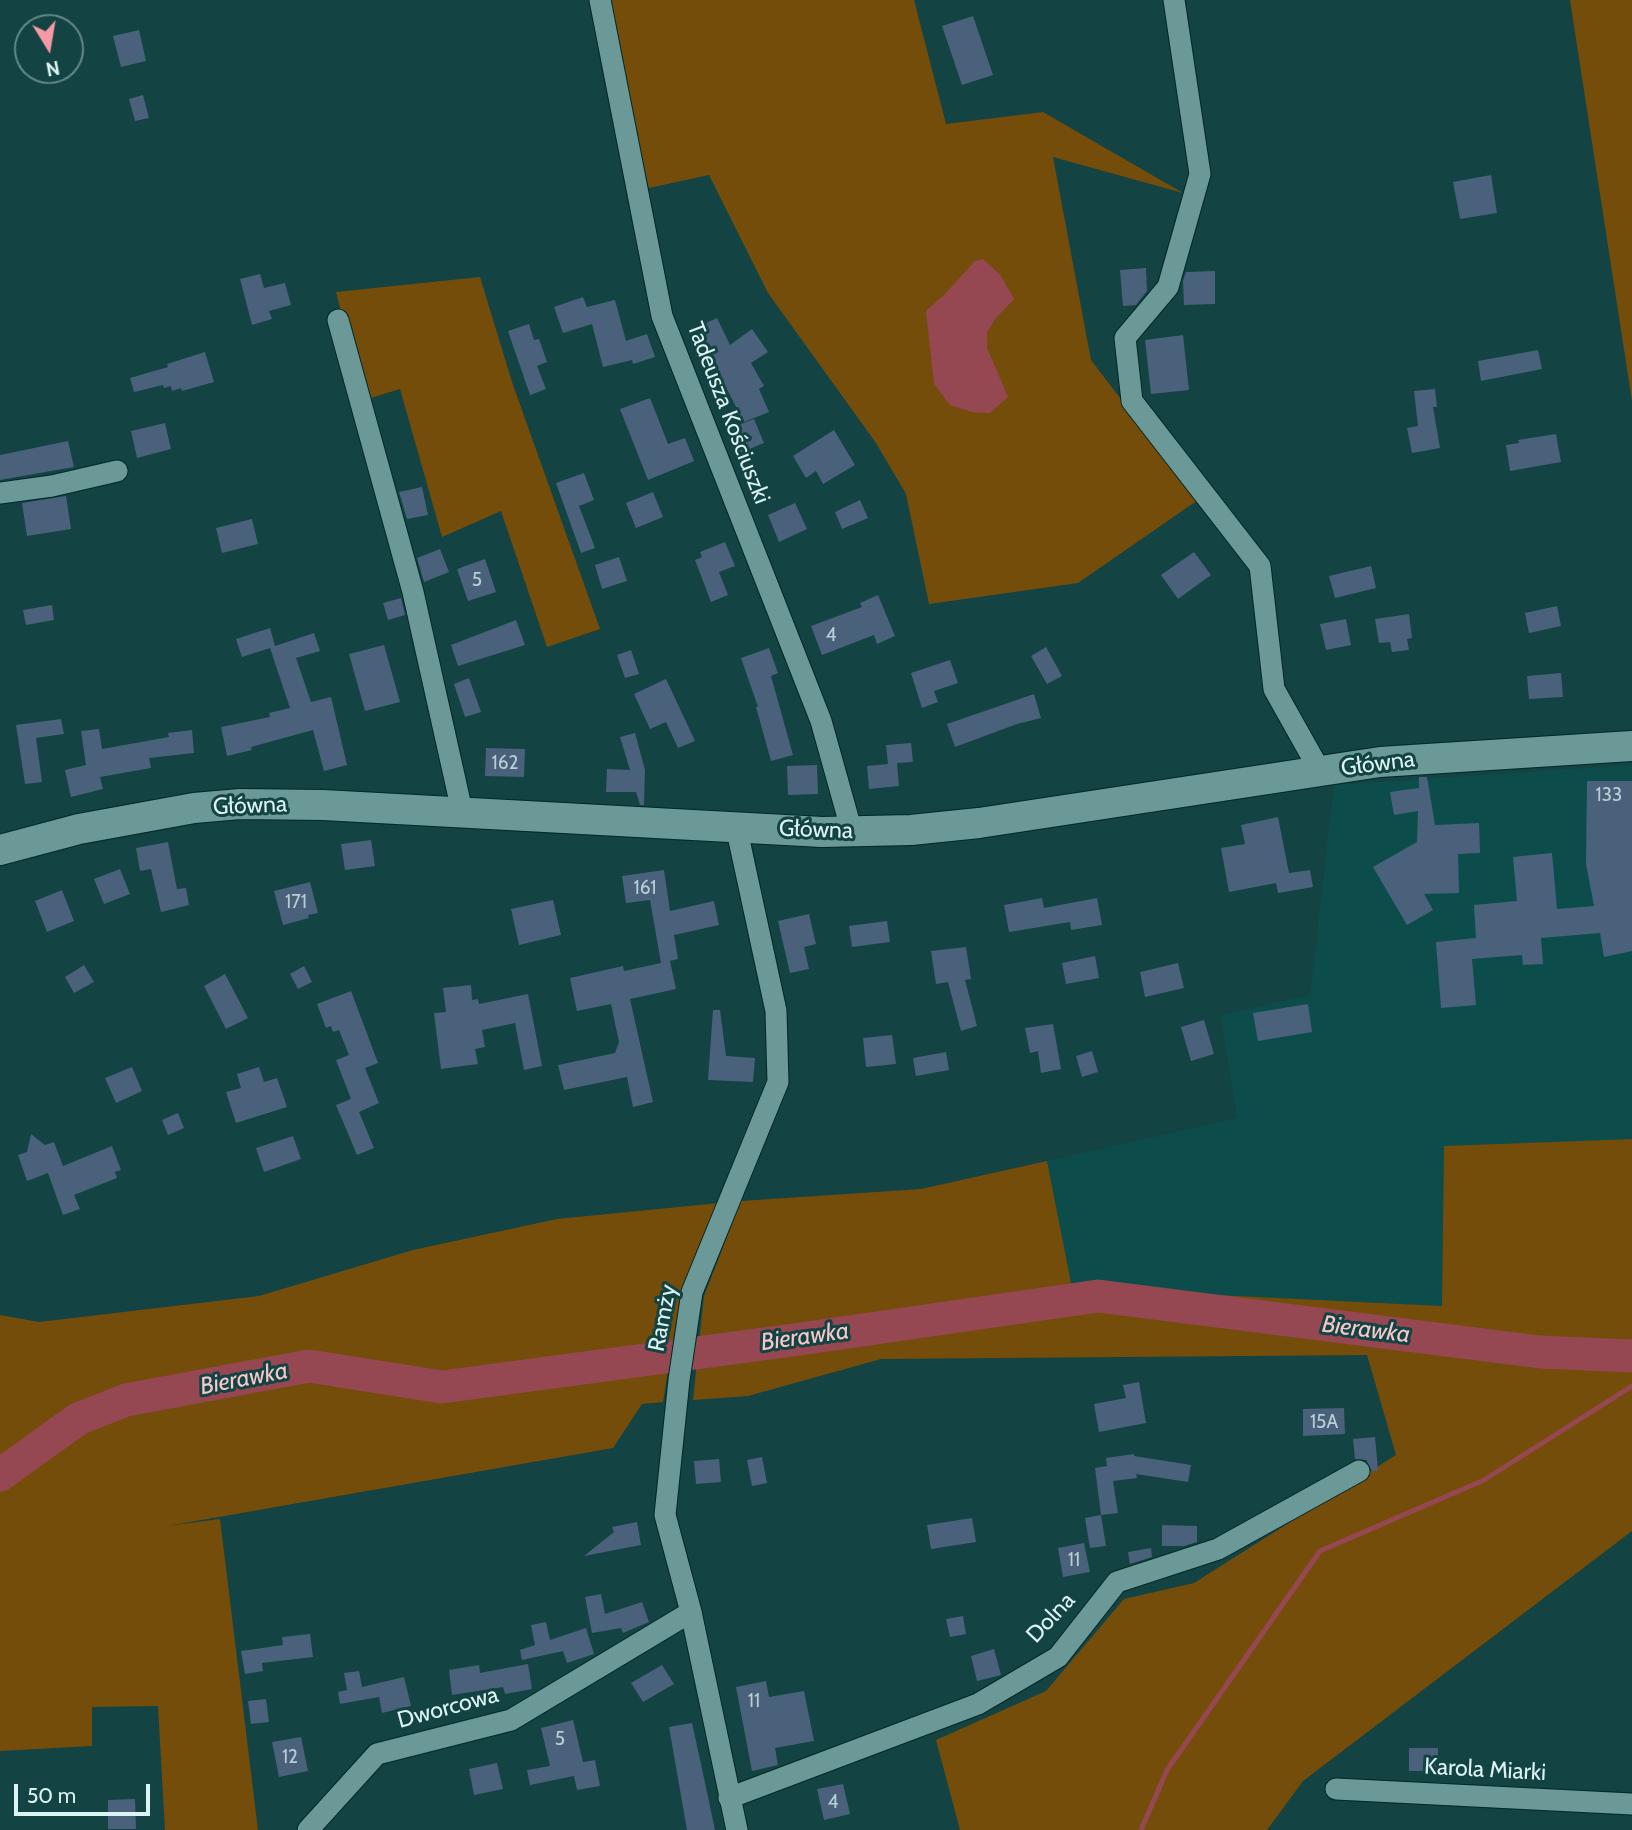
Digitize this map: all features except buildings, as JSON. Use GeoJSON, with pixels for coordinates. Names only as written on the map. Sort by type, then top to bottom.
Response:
{"type":"FeatureCollection","features":[{"type":"Feature","properties":{"kind":"main road","name":"Główna"},"geometry":{"type":"LineString","coordinates":[[0,850],[79,829],[194,808],[240,804],[323,804],[852,832],[911,830],[979,823],[1380,762],[1632,746]]}},
{"type":"Feature","properties":{"kind":"street","name":"Tadeusza Kościuszki"},"geometry":{"type":"LineString","coordinates":[[600,0],[662,316],[821,721],[852,832]]}},
{"type":"Feature","properties":{"kind":"street"},"geometry":{"type":"LineString","coordinates":[[1174,0],[1200,174],[1168,287],[1125,338],[1132,401],[1260,566],[1274,689],[1321,771]]}},
{"type":"Feature","properties":{"kind":"street"},"geometry":{"type":"LineString","coordinates":[[338,320],[413,592],[463,811]]}},
{"type":"Feature","properties":{"kind":"street"},"geometry":{"type":"LineString","coordinates":[[0,493],[52,486],[117,471]]}},
{"type":"Feature","properties":{"kind":"street","name":"Ramży"},"geometry":{"type":"LineString","coordinates":[[736,826],[776,1012],[778,1082],[692,1292],[664,1515],[691,1612],[737,1830]]}},
{"type":"Feature","properties":{"kind":"street","name":"Dolna"},"geometry":{"type":"LineString","coordinates":[[729,1798],[978,1704],[1058,1657],[1117,1582],[1218,1549],[1359,1471]]}},
{"type":"Feature","properties":{"kind":"street","name":"Dworcowa"},"geometry":{"type":"LineString","coordinates":[[308,1830],[377,1755],[511,1720],[691,1612]]}},
{"type":"Feature","properties":{"kind":"street","name":"Karola Miarki"},"geometry":{"type":"LineString","coordinates":[[1336,1789],[1632,1804]]}},
{"type":"Feature","properties":{"kind":"shaded area"},"geometry":{"type":"Polygon","coordinates":[[[599,0],[914,0],[946,124],[1043,112],[1183,193],[1053,157],[1091,360],[1198,500],[1078,583],[929,604],[906,494],[876,443],[768,293],[709,175],[649,188],[599,0]]]}},
{"type":"Feature","properties":{"kind":"shaded area"},"geometry":{"type":"Polygon","coordinates":[[[1570,0],[1632,0],[1632,401],[1570,0]]]}},
{"type":"Feature","properties":{"kind":"shaded area"},"geometry":{"type":"Polygon","coordinates":[[[983,259],[1001,276],[1014,299],[987,332],[987,348],[1008,397],[990,413],[972,412],[950,405],[934,384],[926,311],[975,261],[983,259]]]}},
{"type":"Feature","properties":{"kind":"shaded area"},"geometry":{"type":"Polygon","coordinates":[[[480,277],[512,382],[600,629],[547,647],[501,511],[442,537],[400,389],[364,400],[336,292],[480,277]]]}},
{"type":"Feature","properties":{"kind":"shaded area"},"geometry":{"type":"Polygon","coordinates":[[[1632,765],[1632,1139],[1444,1146],[1442,1306],[1072,1288],[1047,1161],[1237,1118],[1221,1015],[1310,995],[1334,785],[1632,765]]]}},
{"type":"Feature","properties":{"kind":"shaded area"},"geometry":{"type":"Polygon","coordinates":[[[1632,1139],[1632,1531],[1303,1781],[1267,1830],[960,1830],[936,1740],[1046,1691],[1124,1599],[1194,1583],[1396,1455],[1367,1355],[881,1359],[748,1396],[693,1400],[704,1296],[741,1201],[921,1189],[1047,1161],[1072,1288],[1442,1306],[1444,1146],[1632,1139]]]}},
{"type":"Feature","properties":{"kind":"shaded area"},"geometry":{"type":"Polygon","coordinates":[[[719,1203],[683,1297],[673,1353],[443,1384],[344,1367],[300,1364],[125,1396],[83,1413],[52,1434],[121,1411],[307,1375],[440,1394],[670,1357],[663,1402],[642,1404],[613,1448],[167,1526],[220,1519],[258,1830],[165,1830],[158,1706],[92,1707],[92,1746],[0,1751],[0,1315],[39,1322],[259,1296],[413,1250],[557,1219],[719,1203]]]}},
{"type":"Feature","properties":{"kind":"waterway","name":"Bierawka"},"geometry":{"type":"LineString","coordinates":[[0,1475],[78,1419],[126,1400],[309,1366],[442,1387],[1098,1296],[1540,1352],[1632,1356]]}},
{"type":"Feature","properties":{"kind":"waterway"},"geometry":{"type":"LineString","coordinates":[[1141,1830],[1167,1770],[1320,1551],[1484,1480],[1632,1386]]}}]}
